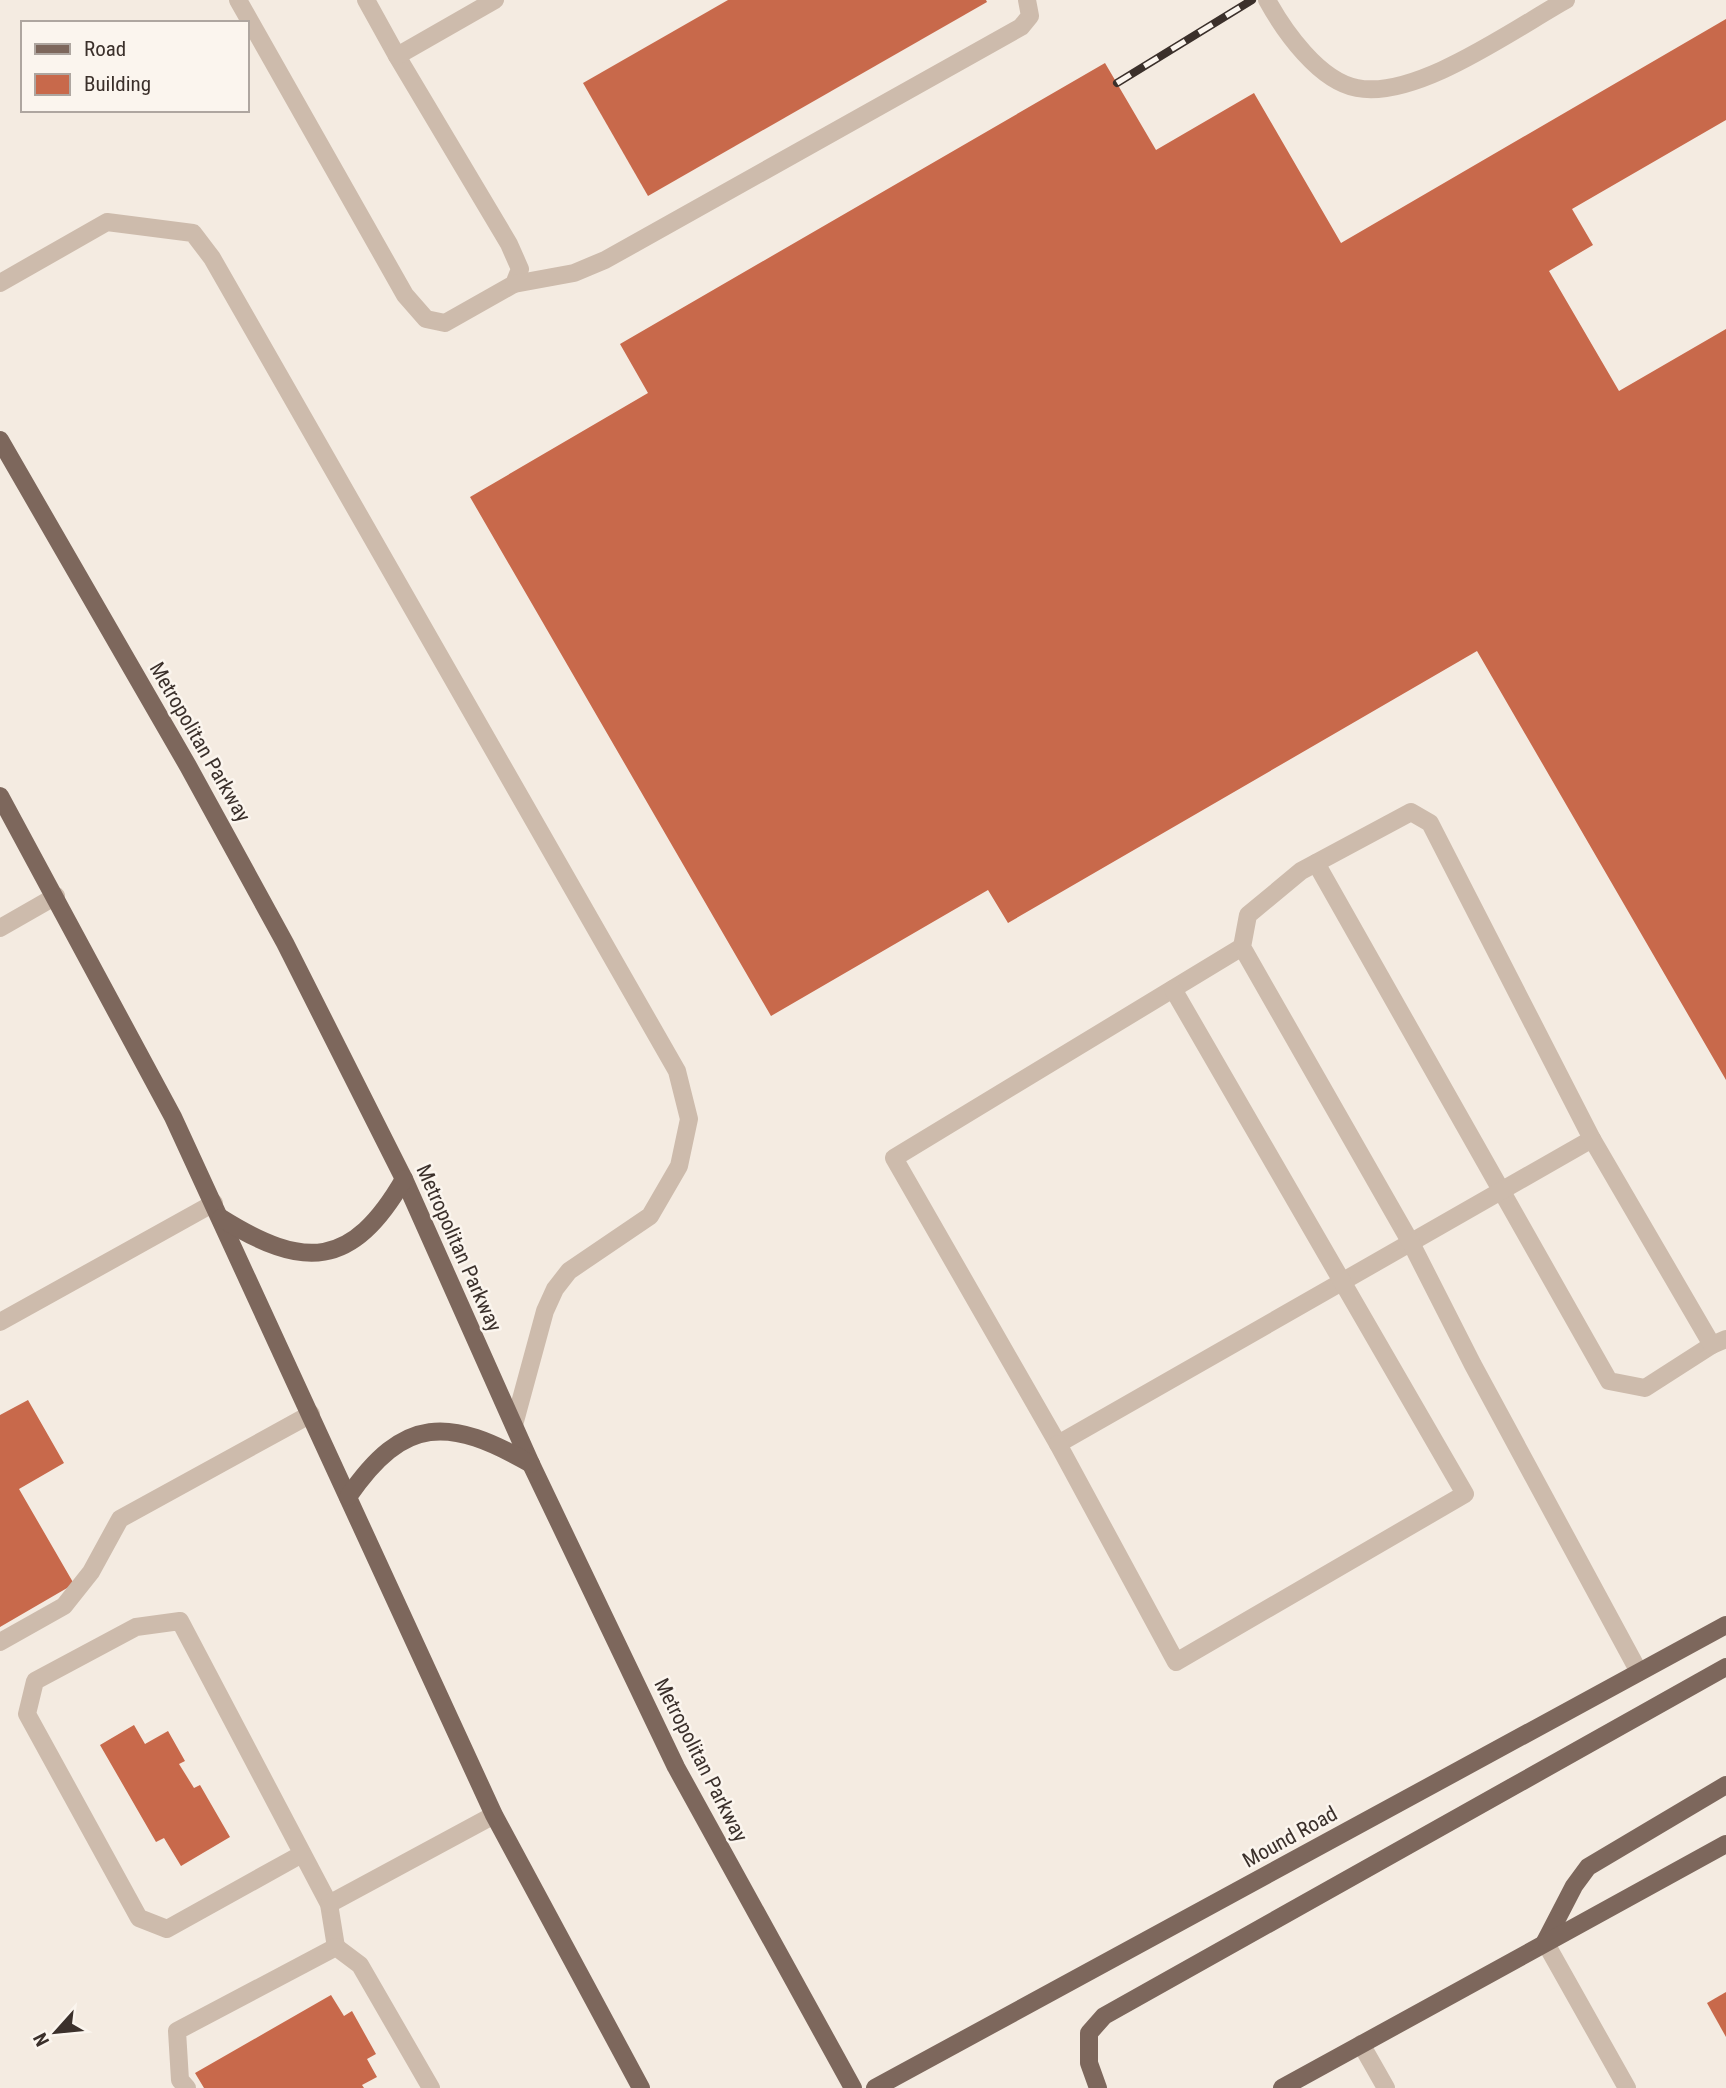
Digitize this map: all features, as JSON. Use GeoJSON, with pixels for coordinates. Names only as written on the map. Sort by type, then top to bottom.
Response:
{"type":"FeatureCollection","features":[{"type":"Feature","properties":{"kind":"main road","name":"Metropolitan Parkway"},"geometry":{"type":"LineString","coordinates":[[0,440],[235,850],[404,1179],[531,1464],[676,1767],[853,2088]]}},
{"type":"Feature","properties":{"kind":"main road"},"geometry":{"type":"LineString","coordinates":[[0,796],[173,1117],[494,1815],[641,2088]]}},
{"type":"Feature","properties":{"kind":"main road"},"geometry":{"type":"LineString","coordinates":[[217,1211],[255,1239],[282,1249],[309,1253],[333,1251],[354,1240],[373,1225],[404,1179]]}},
{"type":"Feature","properties":{"kind":"main road"},"geometry":{"type":"LineString","coordinates":[[348,1497],[381,1454],[400,1441],[420,1434],[444,1432],[470,1435],[501,1446],[531,1464]]}},
{"type":"Feature","properties":{"kind":"main road","name":"Mound Road"},"geometry":{"type":"LineString","coordinates":[[875,2088],[1726,1625]]}},
{"type":"Feature","properties":{"kind":"main road"},"geometry":{"type":"LineString","coordinates":[[1098,2088],[1089,2063],[1089,2033],[1104,2016],[1726,1667]]}},
{"type":"Feature","properties":{"kind":"main road"},"geometry":{"type":"LineString","coordinates":[[1545,1942],[1574,1885],[1588,1867],[1726,1785]]}},
{"type":"Feature","properties":{"kind":"main road"},"geometry":{"type":"LineString","coordinates":[[1282,2088],[1726,1844]]}},
{"type":"Feature","properties":{"kind":"street"},"geometry":{"type":"LineString","coordinates":[[238,0],[405,295],[426,319],[445,323],[514,284],[574,273],[604,260],[1021,27],[1030,16],[1027,0]]}},
{"type":"Feature","properties":{"kind":"street"},"geometry":{"type":"LineString","coordinates":[[366,0],[509,244],[520,270],[514,284]]}},
{"type":"Feature","properties":{"kind":"street"},"geometry":{"type":"LineString","coordinates":[[397,56],[495,0]]}},
{"type":"Feature","properties":{"kind":"street"},"geometry":{"type":"LineString","coordinates":[[1267,0],[1297,47],[1325,72],[1355,88],[1394,88],[1432,75],[1566,0]]}},
{"type":"Feature","properties":{"kind":"street"},"geometry":{"type":"LineString","coordinates":[[0,283],[107,222],[193,233],[219,271],[677,1071],[688,1119],[679,1166],[650,1216],[569,1272],[555,1289],[545,1311],[514,1425]]}},
{"type":"Feature","properties":{"kind":"street"},"geometry":{"type":"LineString","coordinates":[[1316,863],[1609,1381],[1645,1388],[1719,1342],[1592,1139],[1430,823],[1410,812],[1301,871],[1248,915],[1242,947],[1411,1242],[1473,1366],[1639,1672]]}},
{"type":"Feature","properties":{"kind":"street"},"geometry":{"type":"LineString","coordinates":[[0,928],[56,896]]}},
{"type":"Feature","properties":{"kind":"street"},"geometry":{"type":"LineString","coordinates":[[1173,989],[1465,1494],[1176,1662],[1058,1444],[894,1158],[1242,947]]}},
{"type":"Feature","properties":{"kind":"street"},"geometry":{"type":"LineString","coordinates":[[1058,1444],[1592,1139]]}},
{"type":"Feature","properties":{"kind":"street"},"geometry":{"type":"LineString","coordinates":[[0,1322],[217,1211]]}},
{"type":"Feature","properties":{"kind":"street"},"geometry":{"type":"LineString","coordinates":[[0,1642],[64,1606],[91,1573],[120,1519],[311,1414]]}},
{"type":"Feature","properties":{"kind":"street"},"geometry":{"type":"LineString","coordinates":[[302,1854],[167,1929],[139,1918],[27,1714],[35,1681],[136,1627],[180,1621],[329,1904],[335,1947],[360,1965],[431,2088]]}},
{"type":"Feature","properties":{"kind":"street"},"geometry":{"type":"LineString","coordinates":[[329,1904],[494,1815]]}},
{"type":"Feature","properties":{"kind":"street"},"geometry":{"type":"LineString","coordinates":[[1545,1942],[1627,2088]]}},
{"type":"Feature","properties":{"kind":"street"},"geometry":{"type":"LineString","coordinates":[[187,2088],[180,2080],[177,2031],[335,1947]]}},
{"type":"Feature","properties":{"kind":"street"},"geometry":{"type":"LineString","coordinates":[[1361,2044],[1386,2088]]}},
{"type":"Feature","properties":{"kind":"building"},"geometry":{"type":"Polygon","coordinates":[[[728,0],[987,2],[648,196],[583,83],[728,0]]]}},
{"type":"Feature","properties":{"kind":"building"},"geometry":{"type":"Polygon","coordinates":[[[1726,19],[1726,120],[1572,209],[1593,245],[1549,271],[1619,391],[1726,329],[1726,1080],[1477,651],[1008,923],[988,890],[771,1016],[470,497],[648,393],[620,344],[1105,63],[1156,150],[1254,93],[1341,243],[1726,19]]]}},
{"type":"Feature","properties":{"kind":"building"},"geometry":{"type":"Polygon","coordinates":[[[28,1400],[64,1463],[19,1489],[74,1584],[0,1627],[0,1415],[28,1400]]]}},
{"type":"Feature","properties":{"kind":"building"},"geometry":{"type":"Polygon","coordinates":[[[134,1725],[145,1744],[168,1731],[185,1761],[179,1764],[194,1788],[200,1785],[230,1837],[181,1866],[164,1838],[156,1842],[100,1745],[134,1725]]]}},
{"type":"Feature","properties":{"kind":"building"},"geometry":{"type":"Polygon","coordinates":[[[1726,1992],[1726,2037],[1707,2003],[1726,1992]]]}},
{"type":"Feature","properties":{"kind":"building"},"geometry":{"type":"Polygon","coordinates":[[[331,1995],[344,2016],[352,2011],[376,2054],[367,2059],[377,2077],[362,2085],[364,2088],[204,2088],[195,2073],[331,1995]]]}},
{"type":"Feature","properties":{"kind":"railway"},"geometry":{"type":"LineString","coordinates":[[1117,83],[1252,0]]}}]}
